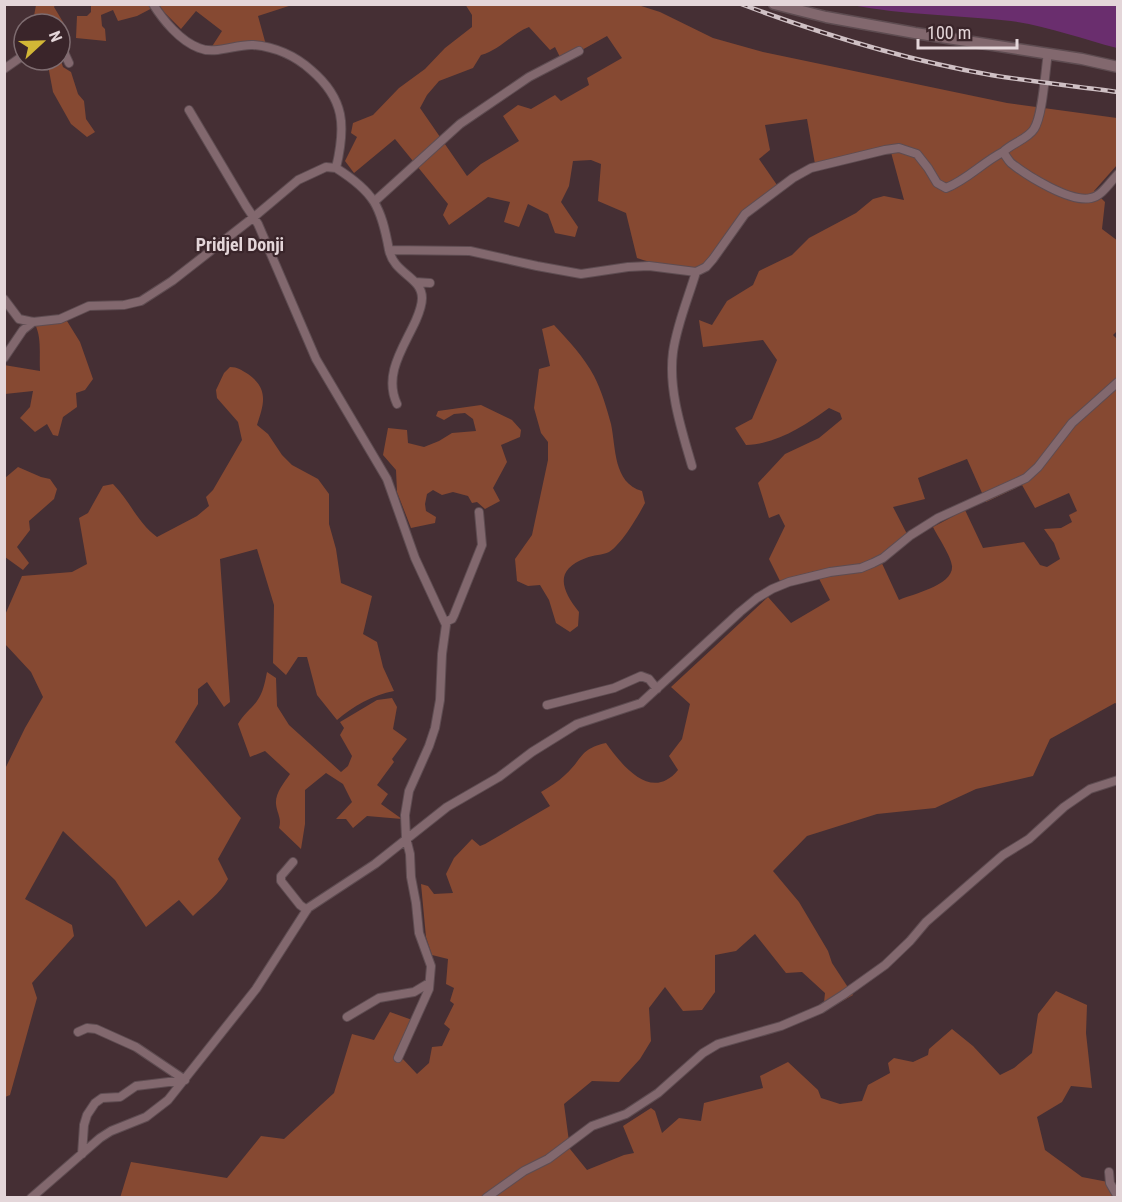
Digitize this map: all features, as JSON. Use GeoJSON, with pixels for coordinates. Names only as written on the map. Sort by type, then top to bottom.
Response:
{"type":"FeatureCollection","features":[{"type":"Feature","properties":{"kind":"main road"},"geometry":{"type":"LineString","coordinates":[[774,4],[835,19],[1048,53],[1118,67]]}},
{"type":"Feature","properties":{"kind":"street"},"geometry":{"type":"LineString","coordinates":[[153,4],[172,28],[198,48],[212,50],[251,45],[267,47],[293,56],[317,75],[339,106],[342,139],[336,168]]}},
{"type":"Feature","properties":{"kind":"street"},"geometry":{"type":"LineString","coordinates":[[375,201],[460,124],[529,77],[579,51]]}},
{"type":"Feature","properties":{"kind":"street"},"geometry":{"type":"LineString","coordinates":[[389,250],[470,250],[581,274],[649,266],[696,272],[706,267],[713,259],[745,214],[793,178],[811,168],[899,148],[917,154],[937,183],[946,188],[958,183],[1034,129],[1039,114],[1048,53]]}},
{"type":"Feature","properties":{"kind":"street"},"geometry":{"type":"LineString","coordinates":[[189,110],[262,230],[316,359],[387,479],[415,558],[445,622],[440,700],[429,746],[406,801],[406,838],[419,933],[430,962],[429,984],[398,1058]]}},
{"type":"Feature","properties":{"kind":"street"},"geometry":{"type":"LineString","coordinates":[[1004,152],[1009,162],[1049,187],[1071,197],[1093,198],[1101,193],[1118,174]]}},
{"type":"Feature","properties":{"kind":"street"},"geometry":{"type":"LineString","coordinates":[[4,299],[19,319],[33,322],[60,319],[89,306],[124,305],[150,297],[254,218],[298,180],[326,167],[336,168],[375,201],[383,221],[392,260],[415,282],[421,293],[421,305],[391,377],[391,389],[397,404]]}},
{"type":"Feature","properties":{"kind":"street"},"geometry":{"type":"LineString","coordinates":[[692,466],[672,379],[673,355],[678,328],[696,272]]}},
{"type":"Feature","properties":{"kind":"street"},"geometry":{"type":"LineString","coordinates":[[415,282],[430,283]]}},
{"type":"Feature","properties":{"kind":"street"},"geometry":{"type":"LineString","coordinates":[[4,358],[23,330],[33,322]]}},
{"type":"Feature","properties":{"kind":"street"},"geometry":{"type":"LineString","coordinates":[[31,1197],[111,1131],[146,1117],[168,1100],[263,979],[307,910],[317,901],[375,864],[453,803],[499,777],[532,752],[577,724],[640,703],[757,598],[789,582],[830,572],[861,568],[873,563],[938,518],[1026,478],[1038,467],[1072,423],[1118,382]]}},
{"type":"Feature","properties":{"kind":"street"},"geometry":{"type":"LineString","coordinates":[[445,622],[452,619],[454,615],[482,545],[479,512]]}},
{"type":"Feature","properties":{"kind":"street"},"geometry":{"type":"LineString","coordinates":[[547,705],[614,688],[641,676],[649,679],[657,689]]}},
{"type":"Feature","properties":{"kind":"street"},"geometry":{"type":"LineString","coordinates":[[486,1197],[516,1175],[548,1160],[592,1126],[626,1114],[658,1093],[704,1053],[718,1044],[774,1028],[821,1009],[843,995],[885,965],[926,922],[1003,855],[1029,839],[1064,807],[1090,789],[1118,780]]}},
{"type":"Feature","properties":{"kind":"street"},"geometry":{"type":"LineString","coordinates":[[293,862],[281,876],[281,881],[300,905],[307,910]]}},
{"type":"Feature","properties":{"kind":"street"},"geometry":{"type":"LineString","coordinates":[[346,1017],[379,998],[414,992],[429,984]]}},
{"type":"Feature","properties":{"kind":"street"},"geometry":{"type":"LineString","coordinates":[[78,1032],[87,1028],[96,1029],[129,1044],[185,1080]]}},
{"type":"Feature","properties":{"kind":"street"},"geometry":{"type":"LineString","coordinates":[[82,1154],[84,1125],[91,1108],[102,1098],[120,1097],[136,1086],[185,1080]]}},
{"type":"Feature","properties":{"kind":"street"},"geometry":{"type":"LineString","coordinates":[[1109,1172],[1110,1183],[1118,1197]]}},
{"type":"Feature","properties":{"kind":"shaded area"},"geometry":{"type":"Polygon","coordinates":[[[465,4],[638,5],[660,12],[713,38],[763,52],[1007,103],[1117,118],[1117,165],[1094,191],[1105,202],[1102,229],[1118,241],[1118,330],[1113,335],[1118,340],[1117,377],[1114,380],[1118,386],[1117,704],[1115,703],[1050,739],[1033,776],[976,789],[935,808],[877,814],[807,836],[773,871],[799,902],[828,951],[832,963],[853,995],[823,1012],[825,993],[802,972],[786,973],[755,934],[736,951],[715,955],[715,992],[702,1010],[683,1011],[665,987],[649,1008],[651,1041],[640,1059],[619,1082],[592,1081],[564,1104],[570,1149],[587,1170],[634,1153],[623,1126],[651,1108],[655,1111],[662,1133],[679,1118],[701,1121],[704,1103],[763,1088],[760,1076],[788,1062],[818,1090],[821,1098],[840,1104],[862,1101],[868,1085],[890,1073],[888,1063],[894,1058],[913,1062],[928,1055],[929,1049],[952,1029],[973,1046],[1000,1075],[1014,1068],[1032,1053],[1038,1014],[1056,991],[1087,1005],[1086,1033],[1092,1088],[1071,1086],[1062,1102],[1037,1117],[1045,1150],[1082,1177],[1108,1182],[1116,1197],[120,1198],[131,1162],[227,1178],[261,1136],[284,1139],[334,1093],[352,1034],[374,1040],[390,1012],[415,1021],[401,1057],[417,1074],[429,1063],[432,1047],[442,1046],[450,1029],[444,1024],[454,1004],[450,1001],[454,988],[446,984],[448,959],[432,955],[426,937],[421,884],[428,886],[434,894],[453,893],[446,874],[454,858],[472,839],[480,846],[485,844],[550,806],[541,792],[562,778],[582,755],[597,745],[606,743],[629,771],[648,782],[658,783],[668,779],[678,770],[669,756],[682,739],[690,704],[671,687],[768,597],[791,623],[830,600],[815,571],[780,581],[769,559],[785,526],[779,514],[769,518],[758,483],[785,454],[819,438],[842,419],[840,413],[829,408],[779,438],[746,445],[735,428],[752,419],[777,360],[763,340],[703,347],[699,320],[712,325],[727,301],[753,285],[759,271],[792,255],[809,238],[856,213],[873,199],[884,196],[904,200],[889,145],[815,164],[807,119],[765,125],[770,150],[759,159],[777,185],[741,213],[706,262],[693,269],[637,258],[626,213],[598,201],[601,164],[591,160],[573,161],[569,186],[561,202],[578,227],[575,237],[555,233],[548,214],[528,204],[519,227],[504,222],[510,202],[488,197],[449,225],[443,215],[448,204],[395,139],[354,173],[345,161],[357,137],[351,133],[353,123],[373,115],[399,88],[425,69],[445,48],[472,27],[472,15],[465,4]],[[529,27],[494,50],[481,55],[473,68],[439,81],[420,108],[467,176],[481,164],[519,141],[503,116],[518,105],[531,109],[555,95],[561,101],[589,85],[587,78],[622,58],[607,36],[562,61],[555,47],[550,50],[529,27]],[[967,459],[918,478],[925,499],[893,507],[907,534],[879,557],[899,600],[940,584],[951,573],[952,566],[949,557],[933,527],[965,510],[983,548],[1024,542],[1040,565],[1047,567],[1060,559],[1054,543],[1044,529],[1061,528],[1072,522],[1069,515],[1077,511],[1069,493],[1035,508],[1022,485],[986,502],[967,459]]]}},
{"type":"Feature","properties":{"kind":"shaded area"},"geometry":{"type":"Polygon","coordinates":[[[36,5],[55,5],[57,12],[35,12],[36,5]]]}},
{"type":"Feature","properties":{"kind":"shaded area"},"geometry":{"type":"Polygon","coordinates":[[[91,5],[158,5],[137,16],[118,21],[113,10],[101,15],[106,41],[76,38],[77,16],[87,16],[91,12],[91,5]]]}},
{"type":"Feature","properties":{"kind":"shaded area"},"geometry":{"type":"Polygon","coordinates":[[[159,5],[292,5],[258,16],[266,45],[211,48],[222,31],[196,11],[181,29],[159,5]]]}},
{"type":"Feature","properties":{"kind":"shaded area"},"geometry":{"type":"Polygon","coordinates":[[[851,5],[1117,5],[1117,48],[1024,23],[891,11],[851,5]]]}},
{"type":"Feature","properties":{"kind":"shaded area"},"geometry":{"type":"Polygon","coordinates":[[[49,72],[71,72],[78,94],[84,101],[86,119],[95,132],[87,137],[71,124],[53,92],[49,72]]]}},
{"type":"Feature","properties":{"kind":"shaded area"},"geometry":{"type":"Polygon","coordinates":[[[67,321],[80,342],[93,379],[85,390],[76,393],[77,407],[63,417],[58,436],[53,435],[47,424],[35,432],[20,418],[30,407],[33,391],[5,394],[4,365],[40,371],[39,341],[35,324],[67,321]]]}},
{"type":"Feature","properties":{"kind":"shaded area"},"geometry":{"type":"Polygon","coordinates":[[[554,325],[581,355],[594,376],[609,418],[621,472],[633,487],[642,491],[645,503],[614,548],[607,553],[576,563],[565,574],[565,588],[579,612],[578,626],[570,632],[556,623],[549,600],[540,585],[528,586],[517,581],[515,559],[532,535],[548,460],[548,442],[541,433],[534,408],[539,369],[550,366],[542,329],[554,325]]]}},
{"type":"Feature","properties":{"kind":"shaded area"},"geometry":{"type":"Polygon","coordinates":[[[230,367],[248,374],[262,391],[263,404],[257,425],[268,434],[292,465],[318,479],[329,494],[329,524],[336,549],[341,583],[372,596],[363,634],[377,642],[383,667],[394,691],[364,702],[337,720],[317,695],[307,657],[298,657],[286,675],[273,663],[274,605],[257,549],[220,559],[230,702],[224,707],[207,682],[198,689],[198,704],[175,742],[241,818],[218,859],[228,879],[217,894],[193,916],[179,900],[146,927],[115,880],[63,831],[25,899],[72,925],[74,936],[32,983],[37,998],[10,1095],[5,1097],[5,769],[43,697],[31,672],[5,644],[5,615],[22,576],[72,572],[87,564],[79,518],[88,513],[103,486],[113,484],[144,525],[157,537],[197,516],[209,506],[206,497],[213,490],[242,440],[238,422],[217,398],[216,390],[224,373],[230,367]]]}},
{"type":"Feature","properties":{"kind":"shaded area"},"geometry":{"type":"Polygon","coordinates":[[[481,405],[512,420],[521,430],[520,437],[501,445],[507,462],[493,488],[500,501],[485,509],[477,502],[472,503],[468,496],[453,492],[442,495],[433,490],[427,494],[425,504],[426,511],[436,517],[435,523],[411,528],[397,492],[396,470],[383,455],[388,428],[407,430],[408,443],[424,447],[452,433],[476,431],[473,419],[465,413],[454,414],[444,420],[436,416],[438,411],[481,405]]]}},
{"type":"Feature","properties":{"kind":"shaded area"},"geometry":{"type":"Polygon","coordinates":[[[18,467],[50,479],[57,489],[54,499],[29,521],[30,530],[17,547],[29,563],[23,570],[5,557],[5,478],[18,467]]]}},
{"type":"Feature","properties":{"kind":"shaded area"},"geometry":{"type":"Polygon","coordinates":[[[267,672],[276,678],[277,706],[289,725],[341,772],[348,766],[352,756],[340,735],[344,728],[340,722],[377,700],[392,698],[397,707],[393,729],[407,739],[377,785],[388,794],[381,804],[402,819],[367,816],[353,828],[346,819],[336,819],[352,802],[343,784],[326,773],[305,790],[305,824],[301,849],[279,828],[276,800],[280,788],[290,774],[265,751],[250,757],[238,724],[259,698],[267,672]]]}},
{"type":"Feature","properties":{"kind":"railway"},"geometry":{"type":"LineString","coordinates":[[741,4],[833,36],[927,62],[991,75],[1118,92]]}},
{"type":"Feature","properties":{"kind":"district","name":"Pridjel Donji"},"geometry":{"type":"Point","coordinates":[240,244]}}]}
